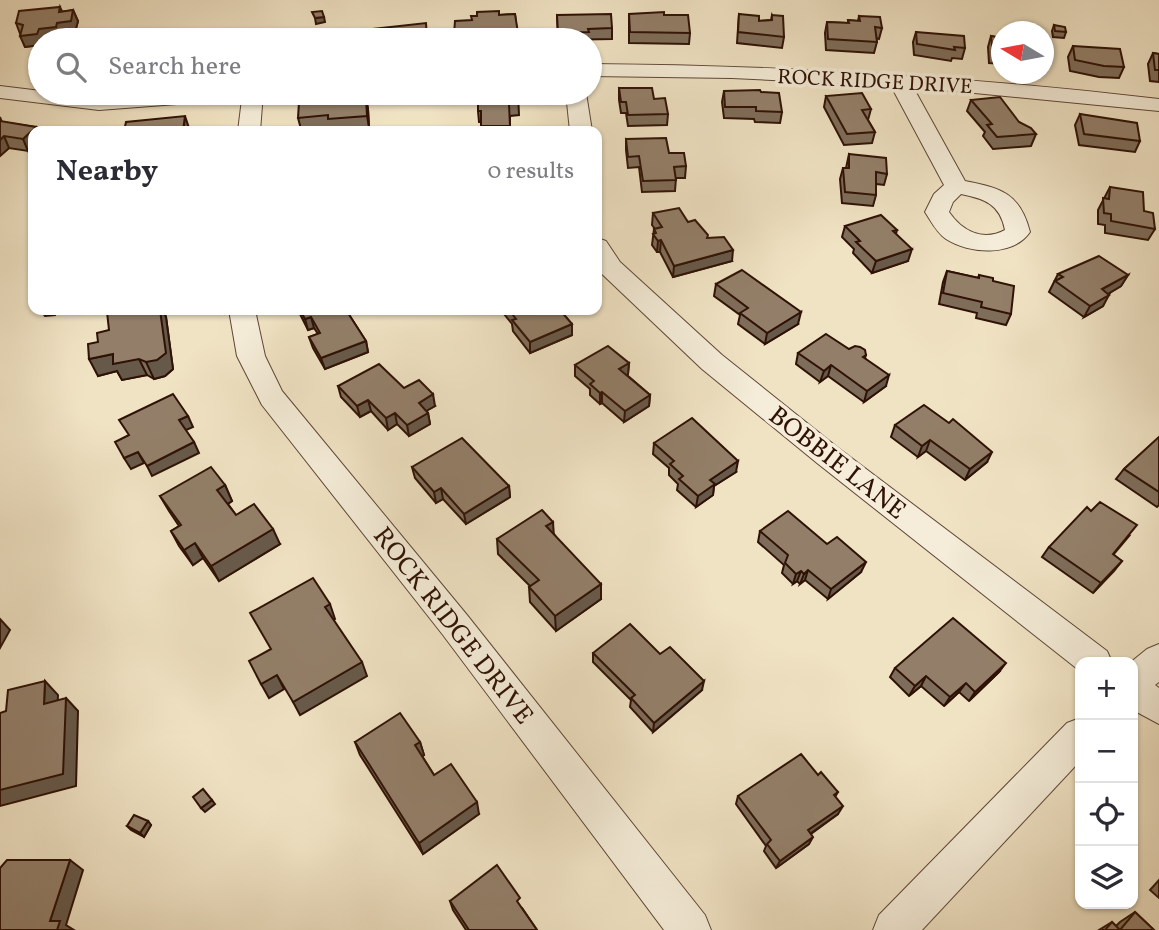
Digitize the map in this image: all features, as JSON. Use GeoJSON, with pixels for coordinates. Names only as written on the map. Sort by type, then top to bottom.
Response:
{"type":"FeatureCollection","features":[{"type":"Feature","properties":{"kind":"street","name":"ROCK RIDGE DRIVE"},"geometry":{"type":"LineString","coordinates":[[602,70],[899,81],[1010,89],[1159,105]]}},
{"type":"Feature","properties":{"kind":"street"},"geometry":{"type":"LineString","coordinates":[[899,81],[956,186]]}},
{"type":"Feature","properties":{"kind":"street"},"geometry":{"type":"LineString","coordinates":[[0,92],[28,95]]}},
{"type":"Feature","properties":{"kind":"street"},"geometry":{"type":"LineString","coordinates":[[250,126],[252,105]]}},
{"type":"Feature","properties":{"kind":"street"},"geometry":{"type":"LineString","coordinates":[[578,105],[580,126]]}},
{"type":"Feature","properties":{"kind":"street","name":"BOBBIE LANE"},"geometry":{"type":"LineString","coordinates":[[602,254],[611,268],[712,362],[1088,657]]}},
{"type":"Feature","properties":{"kind":"street","name":"ROCK RIDGE DRIVE"},"geometry":{"type":"LineString","coordinates":[[242,315],[255,372],[272,398],[455,625],[690,930]]}},
{"type":"Feature","properties":{"kind":"street"},"geometry":{"type":"LineString","coordinates":[[1138,678],[1159,660]]}},
{"type":"Feature","properties":{"kind":"street"},"geometry":{"type":"LineString","coordinates":[[1138,694],[1159,707]]}},
{"type":"Feature","properties":{"kind":"street"},"geometry":{"type":"LineString","coordinates":[[894,930],[1075,740]]}},
{"type":"Feature","properties":{"kind":"building"},"geometry":{"type":"Polygon","coordinates":[[[60,7],[59,12],[73,10],[71,21],[57,23],[56,27],[28,28],[28,35],[20,36],[23,25],[16,23],[19,11],[60,7]]]}},
{"type":"Feature","properties":{"kind":"building"},"geometry":{"type":"Polygon","coordinates":[[[322,11],[324,17],[315,18],[312,12],[322,11]]]}},
{"type":"Feature","properties":{"kind":"building"},"geometry":{"type":"Polygon","coordinates":[[[499,11],[499,15],[515,14],[517,28],[454,28],[455,21],[472,20],[471,16],[477,16],[477,12],[499,11]]]}},
{"type":"Feature","properties":{"kind":"building"},"geometry":{"type":"Polygon","coordinates":[[[664,12],[664,15],[688,15],[690,33],[630,32],[629,14],[664,12]]]}},
{"type":"Feature","properties":{"kind":"building"},"geometry":{"type":"Polygon","coordinates":[[[611,14],[612,28],[558,28],[557,15],[611,14]]]}},
{"type":"Feature","properties":{"kind":"building"},"geometry":{"type":"Polygon","coordinates":[[[739,14],[759,16],[759,21],[772,20],[772,15],[783,16],[784,37],[738,32],[739,14]]]}},
{"type":"Feature","properties":{"kind":"building"},"geometry":{"type":"Polygon","coordinates":[[[859,16],[880,17],[882,28],[875,27],[877,42],[828,39],[827,22],[860,21],[859,16]]]}},
{"type":"Feature","properties":{"kind":"building"},"geometry":{"type":"Polygon","coordinates":[[[426,23],[426,28],[382,28],[426,23]]]}},
{"type":"Feature","properties":{"kind":"building"},"geometry":{"type":"Polygon","coordinates":[[[1054,25],[1065,27],[1066,32],[1055,31],[1054,25]]]}},
{"type":"Feature","properties":{"kind":"building"},"geometry":{"type":"Polygon","coordinates":[[[916,32],[964,36],[965,48],[954,47],[955,50],[917,44],[916,32]]]}},
{"type":"Feature","properties":{"kind":"building"},"geometry":{"type":"Polygon","coordinates":[[[1073,46],[1120,49],[1124,67],[1075,60],[1073,46]]]}},
{"type":"Feature","properties":{"kind":"building"},"geometry":{"type":"Polygon","coordinates":[[[1153,53],[1159,54],[1159,70],[1155,70],[1153,53]]]}},
{"type":"Feature","properties":{"kind":"building"},"geometry":{"type":"Polygon","coordinates":[[[619,88],[652,88],[654,99],[665,98],[668,114],[628,115],[626,102],[621,102],[619,88]]]}},
{"type":"Feature","properties":{"kind":"building"},"geometry":{"type":"Polygon","coordinates":[[[760,90],[779,93],[782,112],[756,111],[756,107],[725,107],[724,91],[760,90]]]}},
{"type":"Feature","properties":{"kind":"building"},"geometry":{"type":"Polygon","coordinates":[[[862,93],[871,109],[862,110],[875,132],[847,134],[826,96],[862,93]]]}},
{"type":"Feature","properties":{"kind":"building"},"geometry":{"type":"Polygon","coordinates":[[[1000,97],[1019,122],[1036,134],[997,137],[987,125],[992,124],[971,100],[1000,97]]]}},
{"type":"Feature","properties":{"kind":"building"},"geometry":{"type":"Polygon","coordinates":[[[299,105],[366,105],[367,116],[328,119],[328,115],[298,118],[299,105]]]}},
{"type":"Feature","properties":{"kind":"building"},"geometry":{"type":"Polygon","coordinates":[[[478,105],[509,105],[510,126],[481,126],[481,111],[478,111],[478,105]]]}},
{"type":"Feature","properties":{"kind":"building"},"geometry":{"type":"Polygon","coordinates":[[[1080,114],[1137,123],[1140,141],[1084,134],[1080,114]]]}},
{"type":"Feature","properties":{"kind":"building"},"geometry":{"type":"Polygon","coordinates":[[[185,116],[184,126],[125,126],[126,122],[185,116]]]}},
{"type":"Feature","properties":{"kind":"building"},"geometry":{"type":"Polygon","coordinates":[[[0,121],[30,126],[28,134],[23,139],[4,136],[0,140],[0,121]]]}},
{"type":"Feature","properties":{"kind":"building"},"geometry":{"type":"Polygon","coordinates":[[[666,138],[669,153],[684,153],[686,166],[674,167],[676,180],[643,181],[639,156],[628,157],[626,139],[666,138]]]}},
{"type":"Feature","properties":{"kind":"building"},"geometry":{"type":"Polygon","coordinates":[[[849,154],[886,158],[887,174],[876,172],[876,195],[845,192],[843,168],[849,168],[849,154]]]}},
{"type":"Feature","properties":{"kind":"building"},"geometry":{"type":"Polygon","coordinates":[[[1110,187],[1143,192],[1144,211],[1153,213],[1155,229],[1111,221],[1111,214],[1104,213],[1103,198],[1109,199],[1110,187]]]}},
{"type":"Feature","properties":{"kind":"building"},"geometry":{"type":"Polygon","coordinates":[[[679,208],[688,222],[695,220],[708,235],[707,238],[724,237],[733,250],[674,266],[661,240],[658,241],[653,234],[656,233],[654,229],[662,227],[653,213],[679,208]]]}},
{"type":"Feature","properties":{"kind":"building"},"geometry":{"type":"Polygon","coordinates":[[[881,215],[912,249],[876,261],[856,242],[860,241],[845,226],[881,215]]]}},
{"type":"Feature","properties":{"kind":"building"},"geometry":{"type":"Polygon","coordinates":[[[1099,256],[1128,275],[1102,289],[1109,295],[1090,306],[1055,281],[1063,277],[1058,274],[1099,256]]]}},
{"type":"Feature","properties":{"kind":"building"},"geometry":{"type":"Polygon","coordinates":[[[742,270],[801,312],[767,333],[740,313],[748,308],[716,284],[742,270]]]}},
{"type":"Feature","properties":{"kind":"building"},"geometry":{"type":"Polygon","coordinates":[[[947,271],[979,278],[979,275],[993,278],[993,281],[1014,286],[1011,314],[981,307],[982,302],[943,293],[947,271]]]}},
{"type":"Feature","properties":{"kind":"building"},"geometry":{"type":"Polygon","coordinates":[[[107,315],[161,315],[166,353],[157,360],[146,362],[139,359],[113,364],[113,354],[89,359],[88,344],[98,342],[97,333],[109,330],[107,315]]]}},
{"type":"Feature","properties":{"kind":"building"},"geometry":{"type":"Polygon","coordinates":[[[303,315],[349,315],[366,341],[321,358],[309,337],[320,333],[311,317],[305,319],[303,315]]]}},
{"type":"Feature","properties":{"kind":"building"},"geometry":{"type":"Polygon","coordinates":[[[513,315],[564,315],[572,324],[530,342],[512,320],[516,319],[513,315]]]}},
{"type":"Feature","properties":{"kind":"building"},"geometry":{"type":"Polygon","coordinates":[[[826,334],[849,349],[855,346],[865,350],[866,355],[863,357],[889,375],[867,391],[831,365],[824,371],[798,353],[826,334]]]}},
{"type":"Feature","properties":{"kind":"building"},"geometry":{"type":"Polygon","coordinates":[[[608,346],[629,363],[619,369],[650,395],[625,411],[590,384],[594,381],[575,365],[608,346]]]}},
{"type":"Feature","properties":{"kind":"building"},"geometry":{"type":"Polygon","coordinates":[[[379,364],[404,388],[419,380],[433,394],[419,403],[428,413],[407,425],[395,413],[386,418],[368,400],[357,406],[338,386],[379,364]]]}},
{"type":"Feature","properties":{"kind":"building"},"geometry":{"type":"Polygon","coordinates":[[[173,394],[188,416],[179,420],[194,442],[147,466],[138,452],[124,458],[115,442],[129,435],[119,420],[173,394]]]}},
{"type":"Feature","properties":{"kind":"building"},"geometry":{"type":"Polygon","coordinates":[[[924,405],[949,423],[953,419],[992,452],[970,469],[930,440],[922,446],[895,425],[924,405]]]}},
{"type":"Feature","properties":{"kind":"building"},"geometry":{"type":"Polygon","coordinates":[[[692,418],[738,461],[710,480],[715,484],[698,496],[679,479],[683,476],[670,464],[674,461],[654,443],[692,418]]]}},
{"type":"Feature","properties":{"kind":"building"},"geometry":{"type":"Polygon","coordinates":[[[1159,437],[1159,492],[1124,469],[1159,437]]]}},
{"type":"Feature","properties":{"kind":"building"},"geometry":{"type":"Polygon","coordinates":[[[462,438],[509,486],[464,514],[441,488],[434,492],[412,467],[462,438]]]}},
{"type":"Feature","properties":{"kind":"building"},"geometry":{"type":"Polygon","coordinates":[[[211,467],[225,485],[217,490],[236,515],[254,504],[273,529],[211,566],[195,543],[184,550],[171,531],[181,525],[160,496],[211,467]]]}},
{"type":"Feature","properties":{"kind":"building"},"geometry":{"type":"Polygon","coordinates":[[[1100,502],[1137,525],[1113,554],[1122,561],[1101,583],[1049,547],[1087,507],[1091,511],[1100,502]]]}},
{"type":"Feature","properties":{"kind":"building"},"geometry":{"type":"Polygon","coordinates":[[[542,510],[553,522],[546,526],[601,584],[555,616],[529,587],[539,580],[497,539],[542,510]]]}},
{"type":"Feature","properties":{"kind":"building"},"geometry":{"type":"Polygon","coordinates":[[[788,511],[827,544],[837,537],[866,562],[831,589],[808,570],[804,574],[801,571],[796,574],[785,563],[788,555],[760,531],[788,511]]]}},
{"type":"Feature","properties":{"kind":"building"},"geometry":{"type":"Polygon","coordinates":[[[313,578],[330,604],[325,607],[362,662],[293,702],[277,675],[261,684],[249,661],[271,649],[250,613],[313,578]]]}},
{"type":"Feature","properties":{"kind":"building"},"geometry":{"type":"Polygon","coordinates":[[[953,618],[1006,663],[975,692],[966,683],[950,697],[926,676],[915,686],[895,668],[953,618]]]}},
{"type":"Feature","properties":{"kind":"building"},"geometry":{"type":"Polygon","coordinates":[[[630,624],[660,654],[670,647],[704,681],[654,723],[631,698],[635,695],[593,653],[630,624]]]}},
{"type":"Feature","properties":{"kind":"building"},"geometry":{"type":"Polygon","coordinates":[[[45,681],[44,704],[66,698],[63,774],[0,790],[0,713],[6,711],[8,690],[45,681]]]}},
{"type":"Feature","properties":{"kind":"building"},"geometry":{"type":"Polygon","coordinates":[[[400,713],[420,742],[415,745],[434,775],[451,764],[477,802],[419,843],[355,742],[400,713]]]}},
{"type":"Feature","properties":{"kind":"building"},"geometry":{"type":"Polygon","coordinates":[[[801,754],[818,775],[821,772],[838,792],[834,795],[843,806],[808,830],[813,837],[780,861],[767,844],[771,840],[738,796],[801,754]]]}},
{"type":"Feature","properties":{"kind":"building"},"geometry":{"type":"Polygon","coordinates":[[[203,789],[212,800],[201,808],[193,797],[203,789]]]}},
{"type":"Feature","properties":{"kind":"building"},"geometry":{"type":"Polygon","coordinates":[[[134,815],[148,821],[140,833],[127,826],[134,815]]]}},
{"type":"Feature","properties":{"kind":"building"},"geometry":{"type":"Polygon","coordinates":[[[7,860],[70,860],[50,921],[60,921],[57,930],[0,930],[0,868],[7,860]]]}},
{"type":"Feature","properties":{"kind":"building"},"geometry":{"type":"Polygon","coordinates":[[[497,865],[520,898],[517,901],[537,930],[469,930],[450,901],[497,865]]]}},
{"type":"Feature","properties":{"kind":"building"},"geometry":{"type":"Polygon","coordinates":[[[1135,912],[1154,930],[1120,930],[1135,912]]]}},
{"type":"Feature","properties":{"kind":"building"},"geometry":{"type":"Polygon","coordinates":[[[1112,922],[1120,930],[1105,930],[1112,922]]]}}]}
